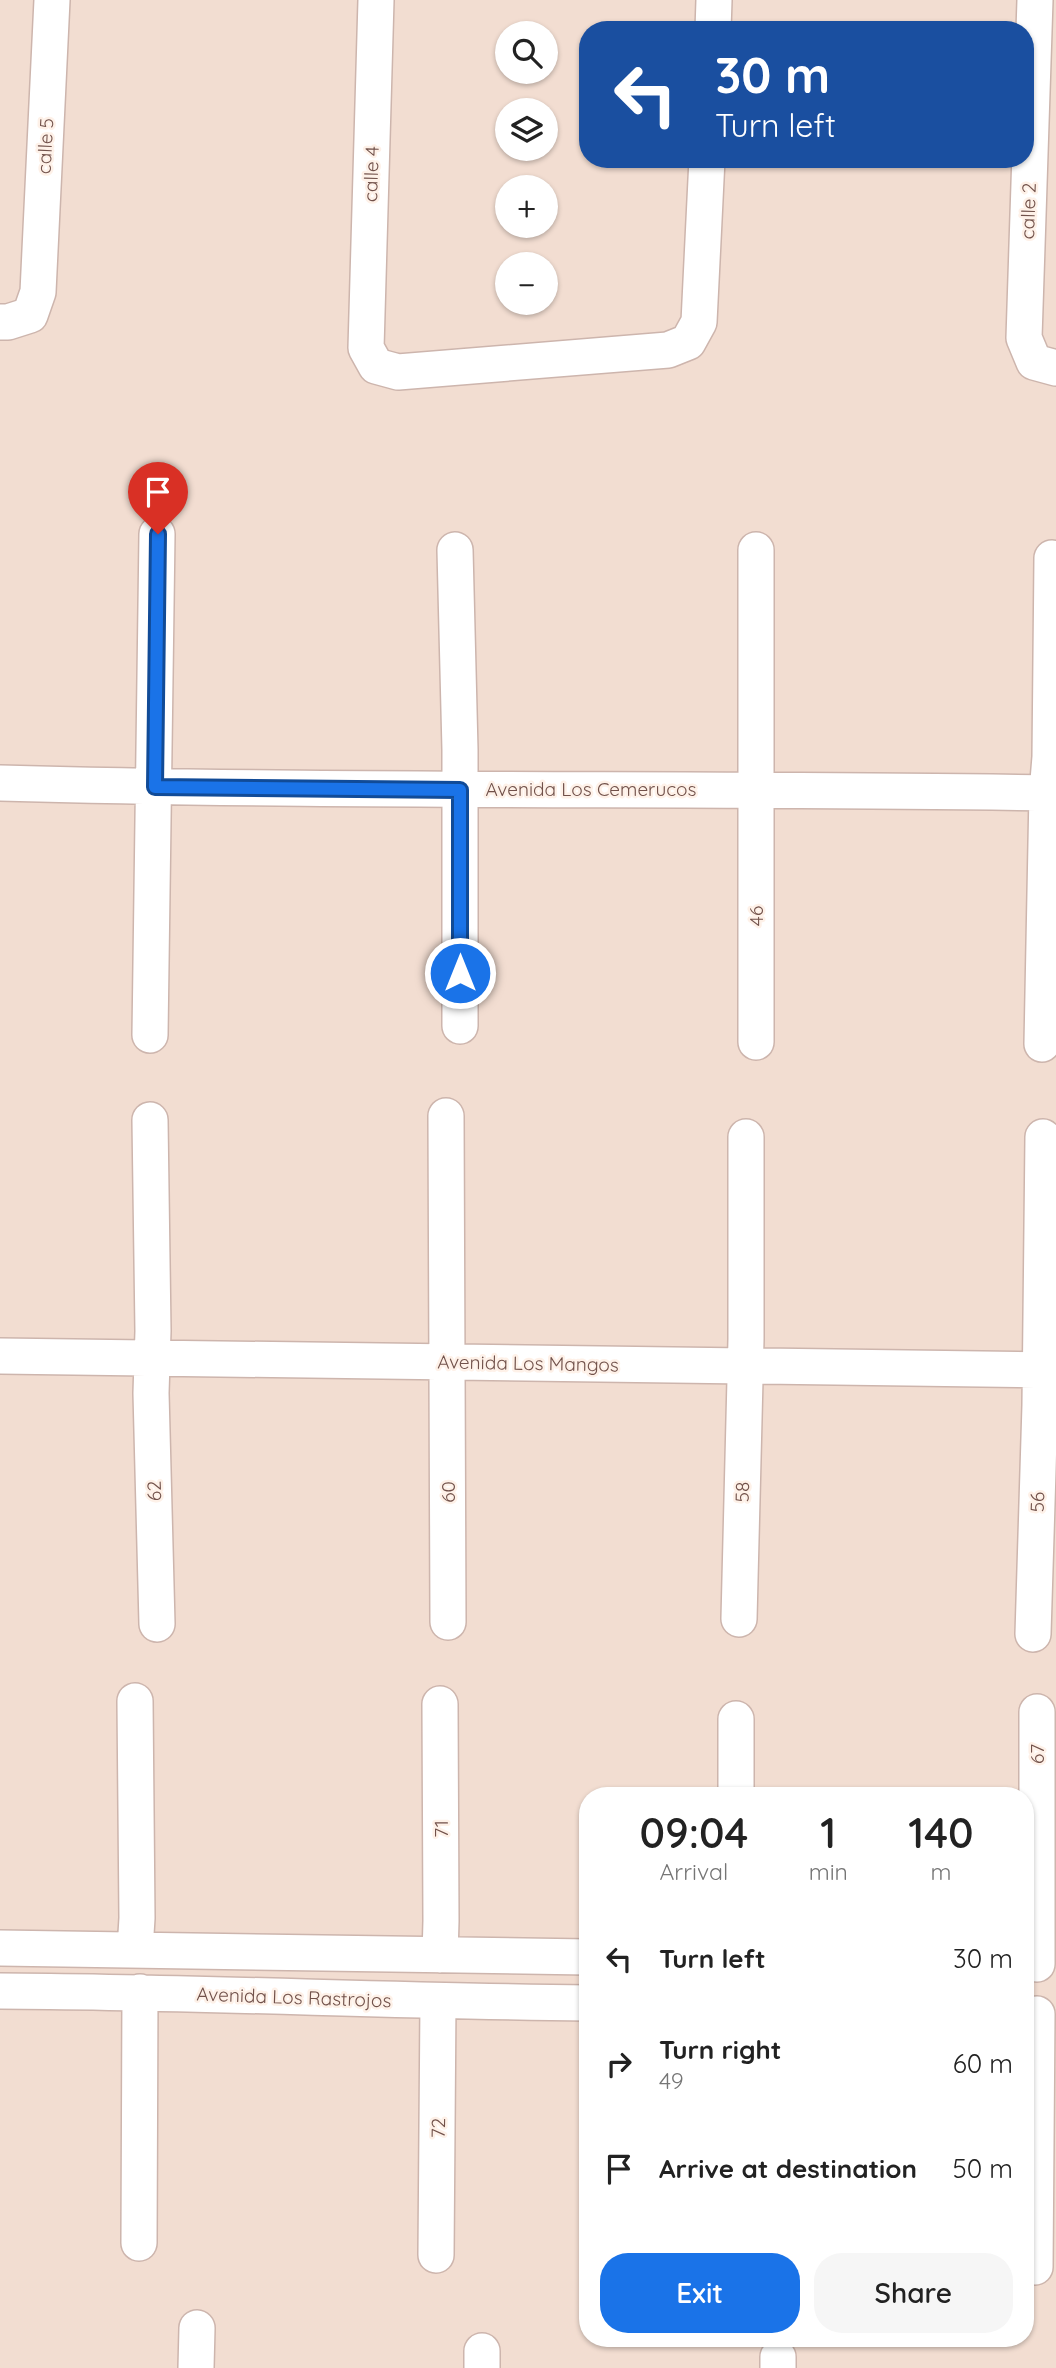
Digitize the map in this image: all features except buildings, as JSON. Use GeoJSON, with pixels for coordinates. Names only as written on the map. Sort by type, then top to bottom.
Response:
{"type":"FeatureCollection","features":[{"type":"Feature","properties":{"kind":"street","name":"calle 5"},"geometry":{"type":"LineString","coordinates":[[0,322],[30,315],[38,292],[52,0]]}},
{"type":"Feature","properties":{"kind":"street","name":"calle 4"},"geometry":{"type":"LineString","coordinates":[[376,0],[366,348],[376,366],[398,372],[668,350],[688,342],[699,322],[707,168]]}},
{"type":"Feature","properties":{"kind":"street"},"geometry":{"type":"LineString","coordinates":[[713,21],[714,0]]}},
{"type":"Feature","properties":{"kind":"street","name":"calle 2"},"geometry":{"type":"LineString","coordinates":[[1034,31],[1035,0]]}},
{"type":"Feature","properties":{"kind":"street","name":"calle 2"},"geometry":{"type":"LineString","coordinates":[[1030,168],[1024,338],[1034,362],[1056,368]]}},
{"type":"Feature","properties":{"kind":"street"},"geometry":{"type":"LineString","coordinates":[[150,1035],[158,534]]}},
{"type":"Feature","properties":{"kind":"street"},"geometry":{"type":"LineString","coordinates":[[455,550],[460,790],[460,1026]]}},
{"type":"Feature","properties":{"kind":"street","name":"46"},"geometry":{"type":"LineString","coordinates":[[756,550],[756,1042]]}},
{"type":"Feature","properties":{"kind":"street"},"geometry":{"type":"LineString","coordinates":[[1042,1044],[1051,793],[1052,558]]}},
{"type":"Feature","properties":{"kind":"street","name":"Avenida Los Cemerucos"},"geometry":{"type":"LineString","coordinates":[[0,783],[460,790],[755,789],[1051,793]]}},
{"type":"Feature","properties":{"kind":"street","name":"60"},"geometry":{"type":"LineString","coordinates":[[446,1116],[449,1622]]}},
{"type":"Feature","properties":{"kind":"street","name":"62"},"geometry":{"type":"LineString","coordinates":[[150,1121],[151,1393],[158,1624]]}},
{"type":"Feature","properties":{"kind":"street","name":"58"},"geometry":{"type":"LineString","coordinates":[[739,1619],[744,1365],[747,1339],[747,1137]]}},
{"type":"Feature","properties":{"kind":"street","name":"56"},"geometry":{"type":"LineString","coordinates":[[1033,1634],[1048,1369],[1043,1137]]}},
{"type":"Feature","properties":{"kind":"street","name":"Avenida Los Mangos"},"geometry":{"type":"LineString","coordinates":[[0,1356],[1048,1369]]}},
{"type":"Feature","properties":{"kind":"street"},"geometry":{"type":"LineString","coordinates":[[135,1701],[135,1950]]}},
{"type":"Feature","properties":{"kind":"street","name":"71"},"geometry":{"type":"LineString","coordinates":[[440,1704],[440,1955]]}},
{"type":"Feature","properties":{"kind":"street","name":"67"},"geometry":{"type":"LineString","coordinates":[[1037,1712],[1039,1964]]}},
{"type":"Feature","properties":{"kind":"street"},"geometry":{"type":"LineString","coordinates":[[736,1787],[737,1719]]}},
{"type":"Feature","properties":{"kind":"street"},"geometry":{"type":"LineString","coordinates":[[0,1948],[579,1957]]}},
{"type":"Feature","properties":{"kind":"street","name":"Avenida Los Rastrojos"},"geometry":{"type":"LineString","coordinates":[[0,1991],[579,2003]]}},
{"type":"Feature","properties":{"kind":"street"},"geometry":{"type":"LineString","coordinates":[[139,2243],[141,1992]]}},
{"type":"Feature","properties":{"kind":"street","name":"72"},"geometry":{"type":"LineString","coordinates":[[436,2255],[439,2001]]}},
{"type":"Feature","properties":{"kind":"street"},"geometry":{"type":"LineString","coordinates":[[1034,2267],[1040,2014]]}},
{"type":"Feature","properties":{"kind":"street"},"geometry":{"type":"LineString","coordinates":[[197,2328],[197,2368]]}},
{"type":"Feature","properties":{"kind":"shaded area"},"geometry":{"type":"Polygon","coordinates":[[[0,0],[1056,0],[1056,2368],[0,2368],[0,0]]]}},
{"type":"Feature","properties":{"kind":"route"},"geometry":{"type":"LineString","coordinates":[[158,534],[155,787],[460,790],[460,973]]}}]}
